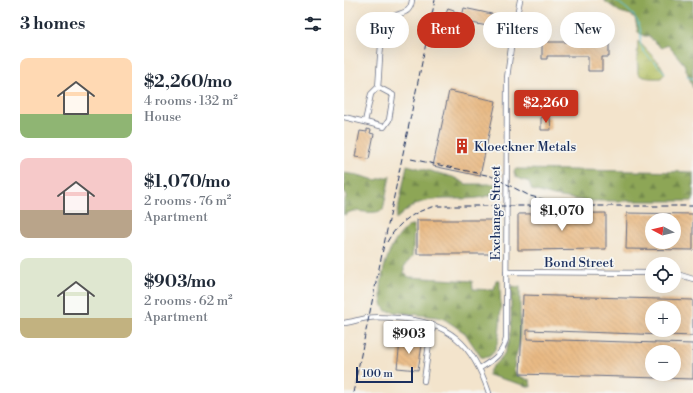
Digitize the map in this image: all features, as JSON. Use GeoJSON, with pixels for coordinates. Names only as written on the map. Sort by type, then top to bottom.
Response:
{"type":"FeatureCollection","features":[{"type":"Feature","properties":{"kind":"street"},"geometry":{"type":"LineString","coordinates":[[365,122],[371,94],[378,87],[383,33],[388,21],[395,15],[405,13],[411,7],[412,0]]}},
{"type":"Feature","properties":{"kind":"street","name":"Exchange Street"},"geometry":{"type":"LineString","coordinates":[[480,368],[497,357],[505,341],[507,78],[509,54],[520,0]]}},
{"type":"Feature","properties":{"kind":"street"},"geometry":{"type":"LineString","coordinates":[[344,117],[384,127],[389,120],[393,95],[378,87]]}},
{"type":"Feature","properties":{"kind":"street","name":"Bond Street"},"geometry":{"type":"LineString","coordinates":[[506,272],[645,273]]}},
{"type":"Feature","properties":{"kind":"street"},"geometry":{"type":"LineString","coordinates":[[681,275],[693,279]]}},
{"type":"Feature","properties":{"kind":"street"},"geometry":{"type":"LineString","coordinates":[[344,324],[369,318],[408,319],[445,330],[460,341],[472,355],[480,368],[489,393]]}},
{"type":"Feature","properties":{"kind":"street"},"geometry":{"type":"LineString","coordinates":[[424,381],[430,336],[434,326]]}},
{"type":"Feature","properties":{"kind":"green space"},"geometry":{"type":"Polygon","coordinates":[[[603,0],[693,0],[693,88],[684,64],[668,45],[662,48],[648,36],[644,36],[638,32],[635,18],[631,15],[620,12],[603,0]]]}},
{"type":"Feature","properties":{"kind":"green space"},"geometry":{"type":"Polygon","coordinates":[[[638,41],[660,64],[665,73],[661,78],[646,77],[638,74],[638,41]]]}},
{"type":"Feature","properties":{"kind":"green space"},"geometry":{"type":"Polygon","coordinates":[[[407,165],[453,177],[466,184],[497,184],[499,191],[481,198],[429,200],[410,208],[396,219],[407,165]]]}},
{"type":"Feature","properties":{"kind":"green space"},"geometry":{"type":"Polygon","coordinates":[[[516,169],[693,172],[693,201],[587,201],[554,196],[532,190],[529,182],[515,176],[514,171],[516,169]]]}},
{"type":"Feature","properties":{"kind":"green space"},"geometry":{"type":"Polygon","coordinates":[[[344,173],[375,180],[390,176],[383,210],[373,212],[354,211],[344,215],[344,201],[346,198],[346,193],[344,191],[344,173]]]}},
{"type":"Feature","properties":{"kind":"green space"},"geometry":{"type":"Polygon","coordinates":[[[411,225],[414,225],[412,257],[404,267],[404,272],[409,277],[472,281],[473,289],[494,290],[496,280],[499,280],[501,310],[499,332],[494,351],[490,356],[481,357],[465,333],[444,319],[386,311],[382,303],[381,294],[382,275],[392,246],[404,230],[411,225]]]}},
{"type":"Feature","properties":{"kind":"green space"},"geometry":{"type":"Polygon","coordinates":[[[511,286],[520,287],[520,341],[514,369],[519,376],[530,380],[531,387],[488,375],[491,368],[505,352],[508,345],[511,329],[511,286]]]}},
{"type":"Feature","properties":{"kind":"building"},"geometry":{"type":"Polygon","coordinates":[[[448,8],[454,10],[454,12],[447,12],[448,8]]]}},
{"type":"Feature","properties":{"kind":"building"},"geometry":{"type":"Polygon","coordinates":[[[464,8],[483,12],[483,25],[475,24],[475,12],[463,12],[464,8]]]}},
{"type":"Feature","properties":{"kind":"building"},"geometry":{"type":"Polygon","coordinates":[[[552,42],[560,42],[560,48],[609,48],[609,57],[602,57],[602,71],[588,71],[588,56],[547,56],[547,59],[542,59],[542,48],[552,48],[552,42]]]}},
{"type":"Feature","properties":{"kind":"building","name":"Kloeckner Metals"},"geometry":{"type":"Polygon","coordinates":[[[449,91],[496,101],[480,176],[433,166],[449,91]]]}},
{"type":"Feature","properties":{"kind":"building"},"geometry":{"type":"Polygon","coordinates":[[[541,117],[550,117],[551,130],[541,130],[541,117]]]}},
{"type":"Feature","properties":{"kind":"building"},"geometry":{"type":"Polygon","coordinates":[[[367,129],[371,130],[370,133],[374,134],[369,159],[355,157],[360,131],[367,132],[367,129]]]}},
{"type":"Feature","properties":{"kind":"building"},"geometry":{"type":"Polygon","coordinates":[[[606,213],[606,249],[518,250],[518,214],[606,213]]]}},
{"type":"Feature","properties":{"kind":"building"},"geometry":{"type":"Polygon","coordinates":[[[627,213],[645,213],[645,249],[681,249],[681,214],[693,214],[693,250],[626,249],[627,213]]]}},
{"type":"Feature","properties":{"kind":"building"},"geometry":{"type":"Polygon","coordinates":[[[417,220],[493,220],[493,254],[417,254],[417,220]]]}},
{"type":"Feature","properties":{"kind":"building"},"geometry":{"type":"Polygon","coordinates":[[[523,295],[693,300],[693,336],[681,336],[681,301],[645,301],[645,334],[527,330],[527,339],[693,344],[693,379],[681,379],[681,345],[645,345],[645,378],[520,374],[523,295]]]}},
{"type":"Feature","properties":{"kind":"building"},"geometry":{"type":"Polygon","coordinates":[[[407,340],[416,341],[415,344],[422,345],[418,370],[397,368],[400,342],[406,343],[407,340]]]}},
{"type":"Feature","properties":{"kind":"waterway"},"geometry":{"type":"LineString","coordinates":[[615,0],[635,17],[640,27],[640,42],[642,48],[665,73]]}},
{"type":"Feature","properties":{"kind":"waterway"},"geometry":{"type":"LineString","coordinates":[[687,76],[693,79]]}},
{"type":"Feature","properties":{"kind":"railway"},"geometry":{"type":"LineString","coordinates":[[353,393],[435,0]]}},
{"type":"Feature","properties":{"kind":"railway"},"geometry":{"type":"LineString","coordinates":[[411,159],[491,176],[530,196],[554,202]]}},
{"type":"Feature","properties":{"kind":"railway"},"geometry":{"type":"LineString","coordinates":[[387,242],[396,228],[408,218],[422,210],[437,206],[693,206]]}},
{"type":"Feature","properties":{"kind":"place","name":"Kloeckner Metals"},"geometry":{"type":"Point","coordinates":[462,146]}}]}
